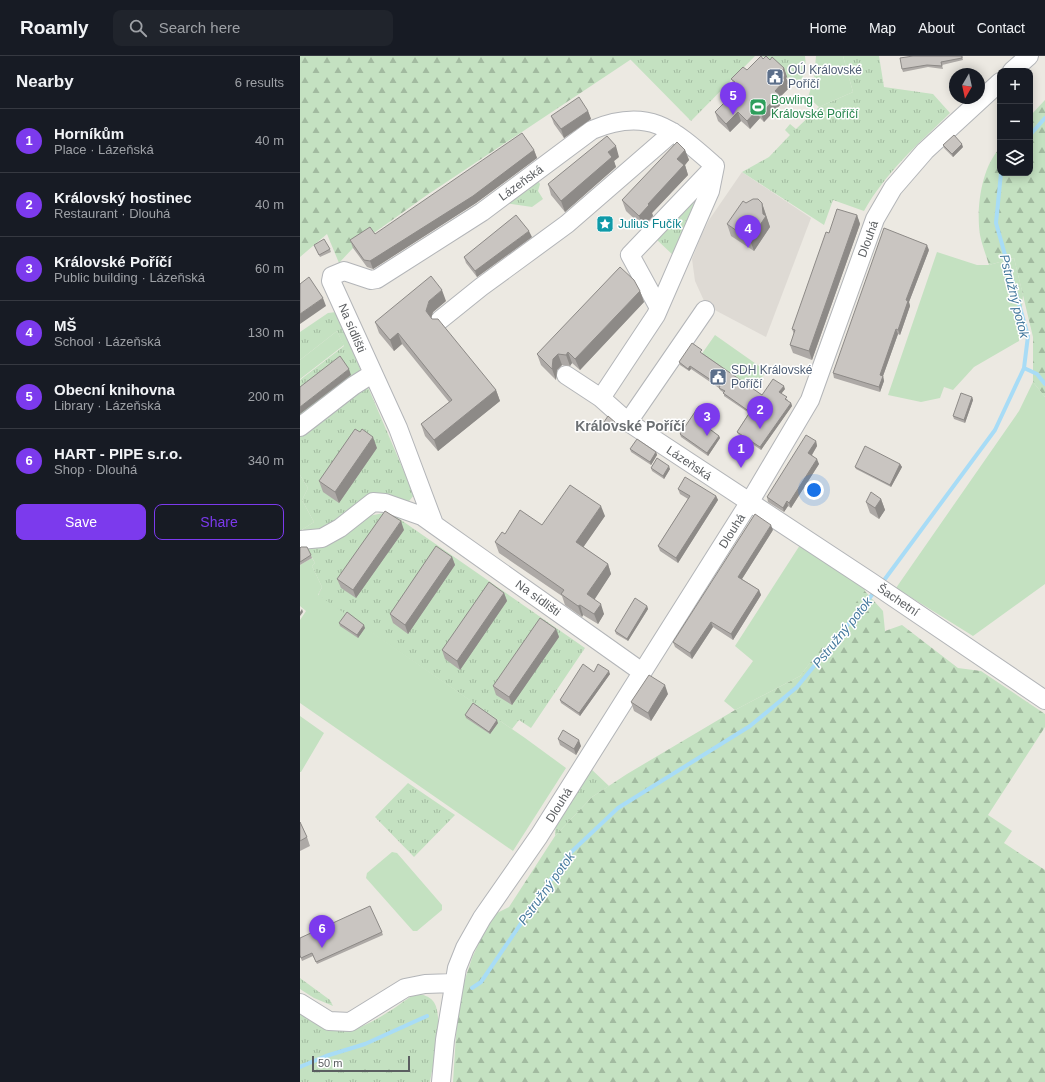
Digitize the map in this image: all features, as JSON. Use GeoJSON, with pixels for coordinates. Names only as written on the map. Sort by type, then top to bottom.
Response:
{"type":"FeatureCollection","features":[{"type":"Feature","properties":{"kind":"street"},"geometry":{"type":"LineString","coordinates":[[1015,68],[1029,56]]}},
{"type":"Feature","properties":{"kind":"street","name":"Dlouhá"},"geometry":{"type":"LineString","coordinates":[[441,1082],[454,982],[457,968],[465,948],[482,918],[539,836],[749,503],[810,400],[875,219],[893,188],[924,151],[997,85]]}},
{"type":"Feature","properties":{"kind":"street","name":"Lázeňská"},"geometry":{"type":"LineString","coordinates":[[331,281],[332,276],[344,271],[371,280],[377,279],[482,212],[592,130],[621,120],[638,120],[665,126],[715,166]]}},
{"type":"Feature","properties":{"kind":"street"},"geometry":{"type":"LineString","coordinates":[[440,320],[481,287],[567,224],[673,132]]}},
{"type":"Feature","properties":{"kind":"street"},"geometry":{"type":"LineString","coordinates":[[659,308],[630,255],[715,166]]}},
{"type":"Feature","properties":{"kind":"street"},"geometry":{"type":"LineString","coordinates":[[601,398],[659,308],[710,191],[715,166]]}},
{"type":"Feature","properties":{"kind":"street","name":"Na sídlišti"},"geometry":{"type":"LineString","coordinates":[[331,281],[340,298],[372,374],[398,428],[434,524]]}},
{"type":"Feature","properties":{"kind":"street"},"geometry":{"type":"LineString","coordinates":[[628,422],[705,310]]}},
{"type":"Feature","properties":{"kind":"street"},"geometry":{"type":"LineString","coordinates":[[300,427],[353,386],[372,374]]}},
{"type":"Feature","properties":{"kind":"street","name":"Lázeňská"},"geometry":{"type":"LineString","coordinates":[[566,375],[601,398],[628,422],[749,503]]}},
{"type":"Feature","properties":{"kind":"street","name":"Na sídlišti"},"geometry":{"type":"LineString","coordinates":[[300,540],[322,538],[340,528],[373,502],[385,503],[422,516],[642,672]]}},
{"type":"Feature","properties":{"kind":"street","name":"Šachetní"},"geometry":{"type":"LineString","coordinates":[[749,503],[891,595],[1045,700]]}},
{"type":"Feature","properties":{"kind":"street"},"geometry":{"type":"LineString","coordinates":[[300,1003],[329,1021],[350,1022],[405,988],[425,984],[454,982]]}},
{"type":"Feature","properties":{"kind":"shaded area"},"geometry":{"type":"Polygon","coordinates":[[[742,172],[811,218],[766,337],[711,308],[705,303],[695,281],[692,259],[701,236],[709,220],[742,172]]]}},
{"type":"Feature","properties":{"kind":"green space"},"geometry":{"type":"Polygon","coordinates":[[[300,56],[636,56],[427,195],[353,248],[339,263],[327,234],[300,257],[300,56]]]}},
{"type":"Feature","properties":{"kind":"green space"},"geometry":{"type":"Polygon","coordinates":[[[627,56],[755,56],[691,121],[627,56]]]}},
{"type":"Feature","properties":{"kind":"green space"},"geometry":{"type":"Polygon","coordinates":[[[761,56],[805,56],[806,68],[798,89],[769,59],[761,56]]]}},
{"type":"Feature","properties":{"kind":"green space"},"geometry":{"type":"Polygon","coordinates":[[[816,56],[843,56],[853,92],[819,107],[808,97],[814,79],[816,56]]]}},
{"type":"Feature","properties":{"kind":"green space"},"geometry":{"type":"Polygon","coordinates":[[[843,56],[879,56],[884,87],[933,94],[950,113],[892,171],[872,197],[864,211],[833,200],[824,225],[742,172],[769,157],[790,135],[785,130],[790,124],[796,129],[819,107],[853,92],[843,56]]]}},
{"type":"Feature","properties":{"kind":"green space"},"geometry":{"type":"Polygon","coordinates":[[[1045,100],[1045,397],[1033,382],[1033,337],[1014,258],[989,265],[980,235],[979,225],[981,189],[988,166],[997,152],[997,176],[1033,176],[1033,113],[1045,100]]]}},
{"type":"Feature","properties":{"kind":"green space"},"geometry":{"type":"Polygon","coordinates":[[[536,177],[540,184],[538,191],[543,199],[532,207],[498,202],[536,177]]]}},
{"type":"Feature","properties":{"kind":"green space"},"geometry":{"type":"Polygon","coordinates":[[[692,200],[694,204],[674,256],[656,239],[692,200]]]}},
{"type":"Feature","properties":{"kind":"green space"},"geometry":{"type":"Polygon","coordinates":[[[937,252],[977,265],[989,265],[1014,258],[1023,295],[1019,341],[974,367],[953,390],[944,387],[940,398],[921,402],[888,395],[937,252]]]}},
{"type":"Feature","properties":{"kind":"green space"},"geometry":{"type":"Polygon","coordinates":[[[336,312],[414,495],[405,506],[385,498],[337,523],[306,535],[303,529],[314,522],[302,500],[308,488],[300,475],[300,380],[344,346],[337,331],[300,360],[300,332],[328,313],[336,312]]]}},
{"type":"Feature","properties":{"kind":"green space"},"geometry":{"type":"Polygon","coordinates":[[[337,331],[344,345],[300,379],[300,360],[337,331]]]}},
{"type":"Feature","properties":{"kind":"green space"},"geometry":{"type":"Polygon","coordinates":[[[715,335],[766,371],[753,391],[701,355],[715,335]]]}},
{"type":"Feature","properties":{"kind":"green space"},"geometry":{"type":"Polygon","coordinates":[[[1033,382],[1045,397],[1045,584],[973,636],[896,588],[1019,411],[1033,382]]]}},
{"type":"Feature","properties":{"kind":"green space"},"geometry":{"type":"Polygon","coordinates":[[[300,475],[308,488],[302,500],[314,522],[300,531],[300,475]]]}},
{"type":"Feature","properties":{"kind":"green space"},"geometry":{"type":"Polygon","coordinates":[[[391,513],[585,648],[531,728],[519,720],[512,729],[318,596],[322,587],[312,566],[315,563],[307,548],[363,517],[391,513]]]}},
{"type":"Feature","properties":{"kind":"green space"},"geometry":{"type":"Polygon","coordinates":[[[800,545],[867,588],[800,676],[735,710],[724,701],[753,661],[735,646],[800,545]]]}},
{"type":"Feature","properties":{"kind":"green space"},"geometry":{"type":"Polygon","coordinates":[[[312,558],[315,563],[312,566],[322,587],[318,595],[566,768],[513,851],[300,703],[300,620],[306,611],[300,606],[300,565],[312,558]]]}},
{"type":"Feature","properties":{"kind":"green space"},"geometry":{"type":"Polygon","coordinates":[[[864,590],[883,611],[885,631],[902,625],[958,668],[981,671],[1045,714],[1045,727],[988,815],[1012,831],[1004,843],[1045,870],[1045,1082],[453,1082],[457,1020],[463,985],[472,958],[491,916],[509,907],[555,836],[592,797],[627,774],[735,710],[800,676],[864,590]]]}},
{"type":"Feature","properties":{"kind":"green space"},"geometry":{"type":"Polygon","coordinates":[[[300,716],[324,733],[301,772],[300,772],[300,716]]]}},
{"type":"Feature","properties":{"kind":"green space"},"geometry":{"type":"Polygon","coordinates":[[[589,767],[609,786],[592,797],[555,836],[556,816],[589,767]]]}},
{"type":"Feature","properties":{"kind":"green space"},"geometry":{"type":"Polygon","coordinates":[[[408,783],[455,815],[414,857],[375,817],[408,783]]]}},
{"type":"Feature","properties":{"kind":"green space"},"geometry":{"type":"Polygon","coordinates":[[[392,852],[397,853],[442,905],[442,910],[417,931],[413,931],[366,878],[367,873],[392,852]]]}},
{"type":"Feature","properties":{"kind":"green space"},"geometry":{"type":"Polygon","coordinates":[[[300,978],[330,1000],[333,1006],[314,998],[300,989],[300,978]]]}},
{"type":"Feature","properties":{"kind":"green space"},"geometry":{"type":"Polygon","coordinates":[[[417,993],[428,997],[433,1001],[438,1017],[437,1040],[430,1082],[300,1082],[300,1013],[314,1023],[326,1028],[338,1031],[349,1030],[371,1022],[417,993]]]}},
{"type":"Feature","properties":{"kind":"building"},"geometry":{"type":"Polygon","coordinates":[[[761,56],[763,59],[766,56],[770,60],[772,57],[784,68],[782,71],[785,75],[783,78],[785,80],[775,91],[779,94],[761,114],[757,110],[747,121],[738,112],[726,124],[715,112],[726,101],[722,96],[735,82],[731,79],[743,67],[747,70],[761,56]]]}},
{"type":"Feature","properties":{"kind":"building"},"geometry":{"type":"Polygon","coordinates":[[[913,56],[962,56],[962,58],[941,62],[942,66],[927,65],[902,69],[900,58],[913,56]]]}},
{"type":"Feature","properties":{"kind":"building"},"geometry":{"type":"Polygon","coordinates":[[[579,97],[588,111],[561,129],[551,116],[579,97]]]}},
{"type":"Feature","properties":{"kind":"building"},"geometry":{"type":"Polygon","coordinates":[[[522,133],[534,150],[473,196],[370,261],[364,260],[350,240],[370,227],[375,234],[522,133]]]}},
{"type":"Feature","properties":{"kind":"building"},"geometry":{"type":"Polygon","coordinates":[[[954,135],[962,144],[952,154],[943,145],[954,135]]]}},
{"type":"Feature","properties":{"kind":"building"},"geometry":{"type":"Polygon","coordinates":[[[607,136],[616,146],[608,152],[612,157],[561,201],[548,184],[607,136]]]}},
{"type":"Feature","properties":{"kind":"building"},"geometry":{"type":"Polygon","coordinates":[[[677,142],[685,150],[677,159],[684,165],[639,216],[622,200],[677,142]]]}},
{"type":"Feature","properties":{"kind":"building"},"geometry":{"type":"Polygon","coordinates":[[[753,199],[758,199],[762,203],[763,214],[766,216],[750,240],[727,224],[743,201],[746,203],[753,199]]]}},
{"type":"Feature","properties":{"kind":"building"},"geometry":{"type":"Polygon","coordinates":[[[837,209],[857,215],[809,351],[790,345],[795,330],[792,329],[826,232],[829,233],[837,209]]]}},
{"type":"Feature","properties":{"kind":"building"},"geometry":{"type":"Polygon","coordinates":[[[516,215],[529,231],[475,271],[464,257],[516,215]]]}},
{"type":"Feature","properties":{"kind":"building"},"geometry":{"type":"Polygon","coordinates":[[[884,228],[927,245],[906,300],[908,301],[898,330],[896,329],[880,375],[883,376],[879,387],[833,373],[884,228]]]}},
{"type":"Feature","properties":{"kind":"building"},"geometry":{"type":"Polygon","coordinates":[[[324,239],[330,249],[319,255],[314,245],[324,239]]]}},
{"type":"Feature","properties":{"kind":"building"},"geometry":{"type":"Polygon","coordinates":[[[620,267],[634,280],[640,291],[575,359],[568,352],[566,355],[558,354],[553,359],[552,369],[537,354],[620,267]]]}},
{"type":"Feature","properties":{"kind":"building"},"geometry":{"type":"Polygon","coordinates":[[[431,276],[442,290],[429,301],[426,311],[432,319],[438,319],[496,390],[434,440],[421,424],[452,400],[398,333],[390,340],[375,322],[431,276]]]}},
{"type":"Feature","properties":{"kind":"building"},"geometry":{"type":"Polygon","coordinates":[[[309,277],[323,298],[300,314],[300,284],[309,277]]]}},
{"type":"Feature","properties":{"kind":"building"},"geometry":{"type":"Polygon","coordinates":[[[692,343],[702,350],[700,352],[762,395],[773,379],[784,386],[779,392],[787,397],[785,399],[791,403],[760,447],[737,432],[750,412],[723,393],[725,391],[719,388],[720,386],[690,366],[688,369],[679,362],[692,343]]]}},
{"type":"Feature","properties":{"kind":"building"},"geometry":{"type":"Polygon","coordinates":[[[340,356],[349,369],[300,407],[300,387],[340,356]]]}},
{"type":"Feature","properties":{"kind":"building"},"geometry":{"type":"Polygon","coordinates":[[[961,393],[972,397],[964,420],[953,416],[961,393]]]}},
{"type":"Feature","properties":{"kind":"building"},"geometry":{"type":"Polygon","coordinates":[[[699,406],[710,414],[703,424],[719,436],[707,453],[680,434],[699,406]]]}},
{"type":"Feature","properties":{"kind":"building"},"geometry":{"type":"Polygon","coordinates":[[[608,416],[616,423],[612,428],[604,422],[608,416]]]}},
{"type":"Feature","properties":{"kind":"building"},"geometry":{"type":"Polygon","coordinates":[[[355,429],[360,432],[362,429],[373,437],[335,492],[319,481],[355,429]]]}},
{"type":"Feature","properties":{"kind":"building"},"geometry":{"type":"Polygon","coordinates":[[[806,435],[816,441],[808,453],[817,459],[789,503],[787,501],[783,508],[767,497],[806,435]]]}},
{"type":"Feature","properties":{"kind":"building"},"geometry":{"type":"Polygon","coordinates":[[[637,439],[656,452],[650,462],[630,449],[637,439]]]}},
{"type":"Feature","properties":{"kind":"building"},"geometry":{"type":"Polygon","coordinates":[[[865,446],[900,464],[890,485],[855,467],[865,446]]]}},
{"type":"Feature","properties":{"kind":"building"},"geometry":{"type":"Polygon","coordinates":[[[657,458],[669,466],[663,476],[651,468],[657,458]]]}},
{"type":"Feature","properties":{"kind":"building"},"geometry":{"type":"Polygon","coordinates":[[[685,477],[716,496],[676,558],[658,546],[690,496],[678,489],[685,477]]]}},
{"type":"Feature","properties":{"kind":"building"},"geometry":{"type":"Polygon","coordinates":[[[570,485],[601,506],[576,542],[608,564],[587,594],[601,604],[594,614],[580,605],[578,606],[561,594],[564,590],[495,542],[502,532],[505,534],[520,510],[542,525],[570,485]]]}},
{"type":"Feature","properties":{"kind":"building"},"geometry":{"type":"Polygon","coordinates":[[[871,492],[881,499],[875,508],[866,502],[871,492]]]}},
{"type":"Feature","properties":{"kind":"building"},"geometry":{"type":"Polygon","coordinates":[[[385,511],[401,521],[353,590],[337,579],[385,511]]]}},
{"type":"Feature","properties":{"kind":"building"},"geometry":{"type":"Polygon","coordinates":[[[755,514],[771,525],[738,577],[759,590],[731,634],[711,622],[690,653],[673,642],[755,514]]]}},
{"type":"Feature","properties":{"kind":"building"},"geometry":{"type":"Polygon","coordinates":[[[436,546],[452,557],[405,625],[390,614],[436,546]]]}},
{"type":"Feature","properties":{"kind":"building"},"geometry":{"type":"Polygon","coordinates":[[[307,547],[311,555],[300,562],[300,548],[307,547]]]}},
{"type":"Feature","properties":{"kind":"building"},"geometry":{"type":"Polygon","coordinates":[[[489,582],[504,593],[457,661],[442,650],[489,582]]]}},
{"type":"Feature","properties":{"kind":"building"},"geometry":{"type":"Polygon","coordinates":[[[635,598],[647,606],[627,639],[615,631],[635,598]]]}},
{"type":"Feature","properties":{"kind":"building"},"geometry":{"type":"Polygon","coordinates":[[[347,612],[364,625],[357,635],[339,623],[347,612]]]}},
{"type":"Feature","properties":{"kind":"building"},"geometry":{"type":"Polygon","coordinates":[[[540,618],[556,629],[509,697],[493,686],[540,618]]]}},
{"type":"Feature","properties":{"kind":"building"},"geometry":{"type":"Polygon","coordinates":[[[583,664],[594,672],[598,664],[609,671],[579,713],[560,700],[583,664]]]}},
{"type":"Feature","properties":{"kind":"building"},"geometry":{"type":"Polygon","coordinates":[[[649,675],[665,685],[648,713],[631,702],[649,675]]]}},
{"type":"Feature","properties":{"kind":"building"},"geometry":{"type":"Polygon","coordinates":[[[473,703],[497,720],[489,732],[465,715],[473,703]]]}},
{"type":"Feature","properties":{"kind":"building"},"geometry":{"type":"Polygon","coordinates":[[[563,730],[579,740],[574,749],[558,739],[563,730]]]}},
{"type":"Feature","properties":{"kind":"building"},"geometry":{"type":"Polygon","coordinates":[[[300,822],[307,837],[300,841],[300,822]]]}},
{"type":"Feature","properties":{"kind":"building"},"geometry":{"type":"Polygon","coordinates":[[[370,906],[382,932],[316,962],[312,953],[301,958],[300,938],[370,906]]]}},
{"type":"Feature","properties":{"kind":"waterway","name":"Pstružný potok"},"geometry":{"type":"LineString","coordinates":[[1033,132],[1045,118]]}},
{"type":"Feature","properties":{"kind":"waterway","name":"Pstružný potok"},"geometry":{"type":"LineString","coordinates":[[882,583],[995,430],[1024,368],[1028,336],[996,223],[1001,176]]}},
{"type":"Feature","properties":{"kind":"waterway"},"geometry":{"type":"LineString","coordinates":[[1024,368],[1037,374],[1045,384]]}},
{"type":"Feature","properties":{"kind":"waterway","name":"Pstružný potok"},"geometry":{"type":"LineString","coordinates":[[472,988],[481,982],[567,856],[618,808],[750,726],[797,687],[876,590]]}},
{"type":"Feature","properties":{"kind":"waterway","name":"Pstružný potok"},"geometry":{"type":"LineString","coordinates":[[300,1067],[326,1056],[365,1044],[427,1016]]}},
{"type":"Feature","properties":{"kind":"place","name":"OÚ Královské Poříčí"},"geometry":{"type":"Point","coordinates":[775,77]}},
{"type":"Feature","properties":{"kind":"place","name":"Bowling Královské Poříčí"},"geometry":{"type":"Point","coordinates":[758,107]}},
{"type":"Feature","properties":{"kind":"place","name":"Obecní knihovna"},"geometry":{"type":"Point","coordinates":[733,115]}},
{"type":"Feature","properties":{"kind":"place","name":"Julius Fučík"},"geometry":{"type":"Point","coordinates":[605,224]}},
{"type":"Feature","properties":{"kind":"place","name":"MŠ"},"geometry":{"type":"Point","coordinates":[748,248]}},
{"type":"Feature","properties":{"kind":"place","name":"SDH Královské Poříčí"},"geometry":{"type":"Point","coordinates":[718,377]}},
{"type":"Feature","properties":{"kind":"place","name":"Královský hostinec"},"geometry":{"type":"Point","coordinates":[760,429]}},
{"type":"Feature","properties":{"kind":"place","name":"Královské Poříčí"},"geometry":{"type":"Point","coordinates":[707,436]}},
{"type":"Feature","properties":{"kind":"place","name":"Horníkům"},"geometry":{"type":"Point","coordinates":[741,468]}},
{"type":"Feature","properties":{"kind":"place","name":"HART - PIPE s.r.o."},"geometry":{"type":"Point","coordinates":[322,948]}},
{"type":"Feature","properties":{"kind":"district","name":"Královské Poříčí"},"geometry":{"type":"Point","coordinates":[630,426]}}]}
